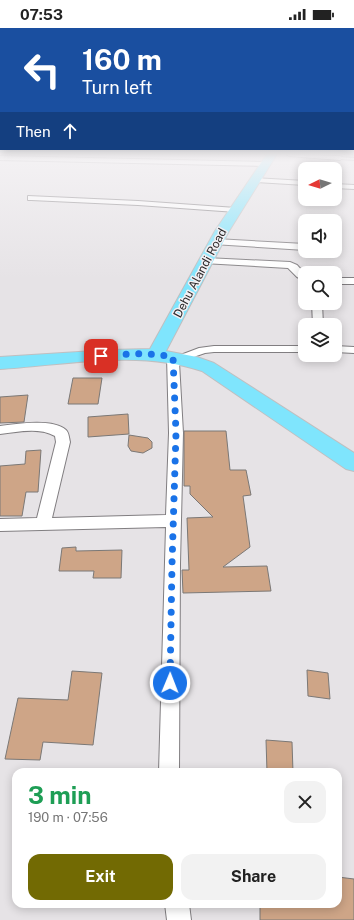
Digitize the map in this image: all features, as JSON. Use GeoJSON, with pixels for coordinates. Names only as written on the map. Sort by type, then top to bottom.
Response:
{"type":"FeatureCollection","features":[{"type":"Feature","properties":{"kind":"main road","name":"Dehu Alandi Road"},"geometry":{"type":"LineString","coordinates":[[170,356],[206,261],[216,242],[246,196]]}},
{"type":"Feature","properties":{"kind":"main road"},"geometry":{"type":"LineString","coordinates":[[0,364],[130,354],[170,356],[190,360],[208,367],[354,462]]}},
{"type":"Feature","properties":{"kind":"street"},"geometry":{"type":"LineString","coordinates":[[31,198],[236,210]]}},
{"type":"Feature","properties":{"kind":"street"},"geometry":{"type":"LineString","coordinates":[[216,242],[298,247]]}},
{"type":"Feature","properties":{"kind":"street"},"geometry":{"type":"LineString","coordinates":[[206,261],[290,265],[294,267],[298,272]]}},
{"type":"Feature","properties":{"kind":"street"},"geometry":{"type":"LineString","coordinates":[[342,281],[354,281]]}},
{"type":"Feature","properties":{"kind":"street"},"geometry":{"type":"LineString","coordinates":[[169,768],[176,433],[170,356],[214,349],[298,349]]}},
{"type":"Feature","properties":{"kind":"street"},"geometry":{"type":"LineString","coordinates":[[342,350],[354,350]]}},
{"type":"Feature","properties":{"kind":"street"},"geometry":{"type":"LineString","coordinates":[[0,430],[41,427],[53,428],[61,432],[63,442],[43,524]]}},
{"type":"Feature","properties":{"kind":"street"},"geometry":{"type":"LineString","coordinates":[[0,524],[173,521]]}},
{"type":"Feature","properties":{"kind":"street"},"geometry":{"type":"LineString","coordinates":[[178,908],[179,920]]}},
{"type":"Feature","properties":{"kind":"building"},"geometry":{"type":"Polygon","coordinates":[[[73,378],[102,378],[98,404],[68,404],[73,378]]]}},
{"type":"Feature","properties":{"kind":"building"},"geometry":{"type":"Polygon","coordinates":[[[28,395],[24,422],[0,423],[0,397],[28,395]]]}},
{"type":"Feature","properties":{"kind":"building"},"geometry":{"type":"Polygon","coordinates":[[[128,414],[129,434],[88,437],[88,417],[128,414]]]}},
{"type":"Feature","properties":{"kind":"building"},"geometry":{"type":"Polygon","coordinates":[[[184,431],[226,431],[230,470],[246,470],[251,495],[243,496],[250,547],[223,567],[267,566],[271,591],[183,593],[182,570],[189,570],[187,518],[213,517],[190,494],[190,486],[184,486],[184,431]]]}},
{"type":"Feature","properties":{"kind":"building"},"geometry":{"type":"Polygon","coordinates":[[[129,435],[148,438],[152,442],[152,448],[143,453],[131,451],[128,446],[129,435]]]}},
{"type":"Feature","properties":{"kind":"building"},"geometry":{"type":"Polygon","coordinates":[[[41,450],[38,492],[26,492],[22,516],[0,516],[0,466],[25,464],[26,451],[41,450]]]}},
{"type":"Feature","properties":{"kind":"building"},"geometry":{"type":"Polygon","coordinates":[[[76,547],[76,551],[122,550],[121,578],[93,578],[94,571],[59,571],[62,548],[76,547]]]}},
{"type":"Feature","properties":{"kind":"building"},"geometry":{"type":"Polygon","coordinates":[[[307,670],[328,673],[330,699],[308,696],[307,670]]]}},
{"type":"Feature","properties":{"kind":"building"},"geometry":{"type":"Polygon","coordinates":[[[72,671],[102,673],[93,745],[43,742],[40,760],[5,759],[18,698],[68,700],[72,671]]]}},
{"type":"Feature","properties":{"kind":"building"},"geometry":{"type":"Polygon","coordinates":[[[266,740],[292,742],[293,768],[267,768],[266,740]]]}},
{"type":"Feature","properties":{"kind":"building"},"geometry":{"type":"Polygon","coordinates":[[[342,878],[354,879],[354,920],[260,920],[260,908],[342,908],[342,878]]]}},
{"type":"Feature","properties":{"kind":"route"},"geometry":{"type":"LineString","coordinates":[[101,356],[156,354],[173,357],[176,433],[170,683]]}}]}
